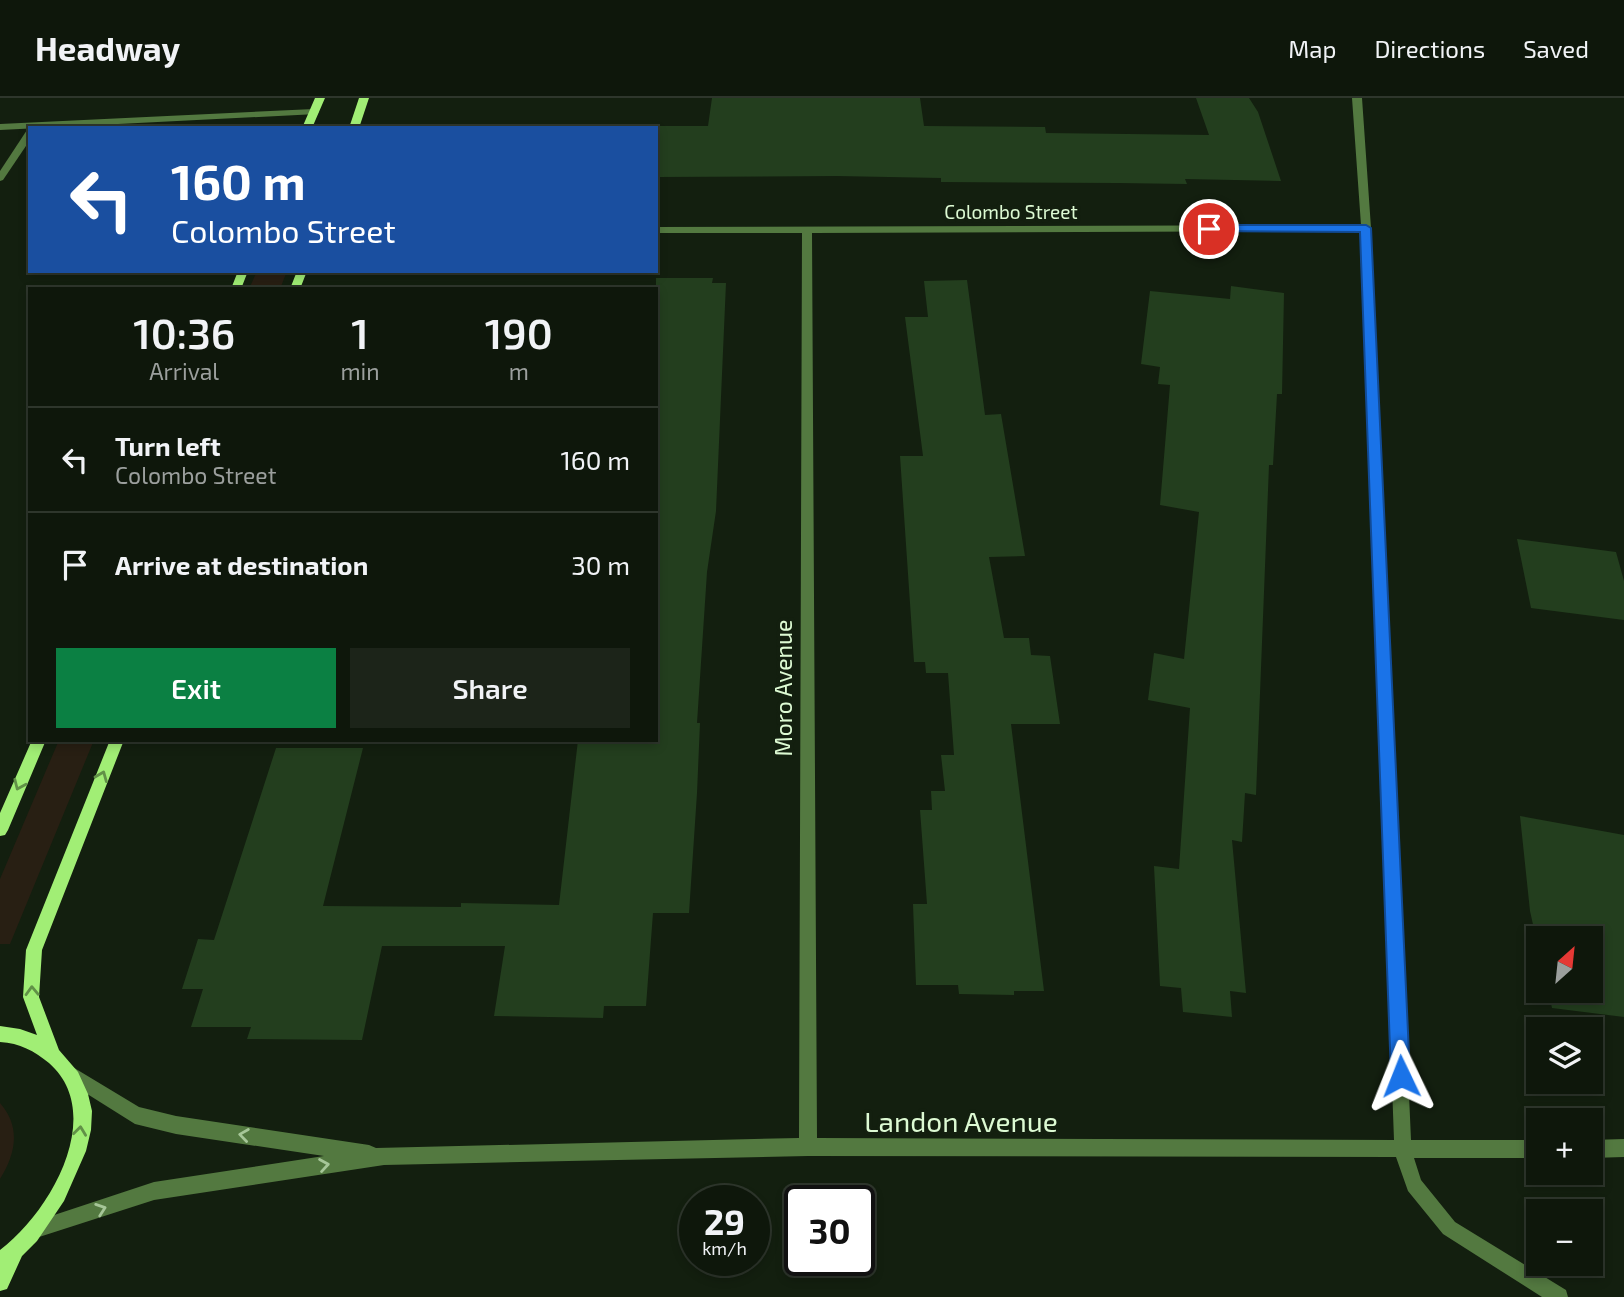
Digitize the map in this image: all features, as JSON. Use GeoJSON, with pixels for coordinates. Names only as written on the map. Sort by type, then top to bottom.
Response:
{"type":"FeatureCollection","features":[{"type":"Feature","properties":{"kind":"main road"},"geometry":{"type":"LineString","coordinates":[[308,126],[320,98]]}},
{"type":"Feature","properties":{"kind":"main road"},"geometry":{"type":"LineString","coordinates":[[355,126],[365,98]]}},
{"type":"Feature","properties":{"kind":"main road"},"geometry":{"type":"LineString","coordinates":[[0,830],[38,742]]}},
{"type":"Feature","properties":{"kind":"main road"},"geometry":{"type":"LineString","coordinates":[[52,1055],[31,997],[34,950],[116,742]]}},
{"type":"Feature","properties":{"kind":"main road"},"geometry":{"type":"LineString","coordinates":[[0,1034],[30,1039],[52,1055],[71,1073],[83,1111],[79,1146],[58,1193],[36,1229],[7,1257],[0,1282]]}},
{"type":"Feature","properties":{"kind":"street"},"geometry":{"type":"LineString","coordinates":[[1357,98],[1366,228],[1403,1151],[1414,1185],[1449,1228],[1559,1297]]}},
{"type":"Feature","properties":{"kind":"street"},"geometry":{"type":"LineString","coordinates":[[82,126],[314,112]]}},
{"type":"Feature","properties":{"kind":"street"},"geometry":{"type":"LineString","coordinates":[[0,127],[28,129]]}},
{"type":"Feature","properties":{"kind":"street"},"geometry":{"type":"LineString","coordinates":[[0,178],[28,135]]}},
{"type":"Feature","properties":{"kind":"street","name":"Colombo Street"},"geometry":{"type":"LineString","coordinates":[[658,230],[1366,228]]}},
{"type":"Feature","properties":{"kind":"street","name":"Moro Avenue"},"geometry":{"type":"LineString","coordinates":[[807,229],[808,1147]]}},
{"type":"Feature","properties":{"kind":"street"},"geometry":{"type":"LineString","coordinates":[[71,1073],[135,1115],[176,1125],[384,1156]]}},
{"type":"Feature","properties":{"kind":"street","name":"Landon Avenue"},"geometry":{"type":"LineString","coordinates":[[384,1156],[808,1147],[1403,1151],[1526,1149]]}},
{"type":"Feature","properties":{"kind":"street"},"geometry":{"type":"LineString","coordinates":[[1603,1149],[1624,1148]]}},
{"type":"Feature","properties":{"kind":"street"},"geometry":{"type":"LineString","coordinates":[[36,1229],[154,1191],[384,1156]]}},
{"type":"Feature","properties":{"kind":"shaded area"},"geometry":{"type":"Polygon","coordinates":[[[256,273],[286,273],[281,287],[250,287],[256,273]]]}},
{"type":"Feature","properties":{"kind":"shaded area"},"geometry":{"type":"Polygon","coordinates":[[[58,742],[93,742],[10,944],[0,944],[0,879],[58,742]]]}},
{"type":"Feature","properties":{"kind":"shaded area"},"geometry":{"type":"Polygon","coordinates":[[[0,1103],[11,1121],[14,1140],[10,1160],[0,1179],[0,1103]]]}},
{"type":"Feature","properties":{"kind":"building"},"geometry":{"type":"Polygon","coordinates":[[[712,98],[920,98],[924,126],[1045,127],[1046,133],[1209,135],[1196,98],[1249,98],[1258,112],[1281,181],[1185,179],[1187,184],[941,182],[941,178],[837,176],[658,177],[658,126],[708,126],[712,98]]]}},
{"type":"Feature","properties":{"kind":"building"},"geometry":{"type":"Polygon","coordinates":[[[656,278],[713,278],[712,283],[726,283],[716,511],[707,572],[689,913],[653,913],[646,1006],[604,1006],[603,1018],[494,1016],[505,946],[382,946],[362,1040],[247,1039],[251,1027],[191,1027],[203,989],[182,989],[198,939],[214,940],[276,748],[363,748],[323,906],[461,907],[461,903],[559,905],[578,742],[658,742],[656,278]]]}},
{"type":"Feature","properties":{"kind":"building"},"geometry":{"type":"Polygon","coordinates":[[[967,280],[985,415],[1001,414],[1025,556],[989,557],[1004,638],[1029,638],[1031,655],[1050,656],[1060,724],[1011,724],[1044,991],[1014,991],[1014,995],[959,994],[958,985],[916,985],[913,904],[927,904],[920,810],[932,810],[931,791],[945,791],[941,755],[954,755],[948,673],[926,673],[925,662],[914,662],[900,456],[923,456],[905,317],[928,317],[924,281],[967,280]]]}},
{"type":"Feature","properties":{"kind":"building"},"geometry":{"type":"Polygon","coordinates":[[[1231,286],[1284,293],[1282,394],[1277,394],[1273,465],[1269,465],[1256,795],[1245,793],[1242,842],[1232,840],[1246,993],[1230,991],[1232,1017],[1183,1012],[1181,988],[1160,986],[1154,866],[1179,869],[1190,708],[1148,700],[1154,653],[1184,659],[1199,512],[1160,505],[1170,385],[1158,384],[1160,367],[1141,364],[1150,291],[1230,299],[1231,286]]]}},
{"type":"Feature","properties":{"kind":"building"},"geometry":{"type":"Polygon","coordinates":[[[1517,539],[1616,552],[1624,581],[1624,620],[1531,608],[1517,539]]]}},
{"type":"Feature","properties":{"kind":"building"},"geometry":{"type":"Polygon","coordinates":[[[1520,816],[1624,835],[1624,1017],[1552,1008],[1551,1003],[1603,1003],[1603,926],[1533,926],[1520,816]]]}},
{"type":"Feature","properties":{"kind":"route"},"geometry":{"type":"LineString","coordinates":[[1209,229],[1366,228],[1375,507],[1401,1076]]}}]}
